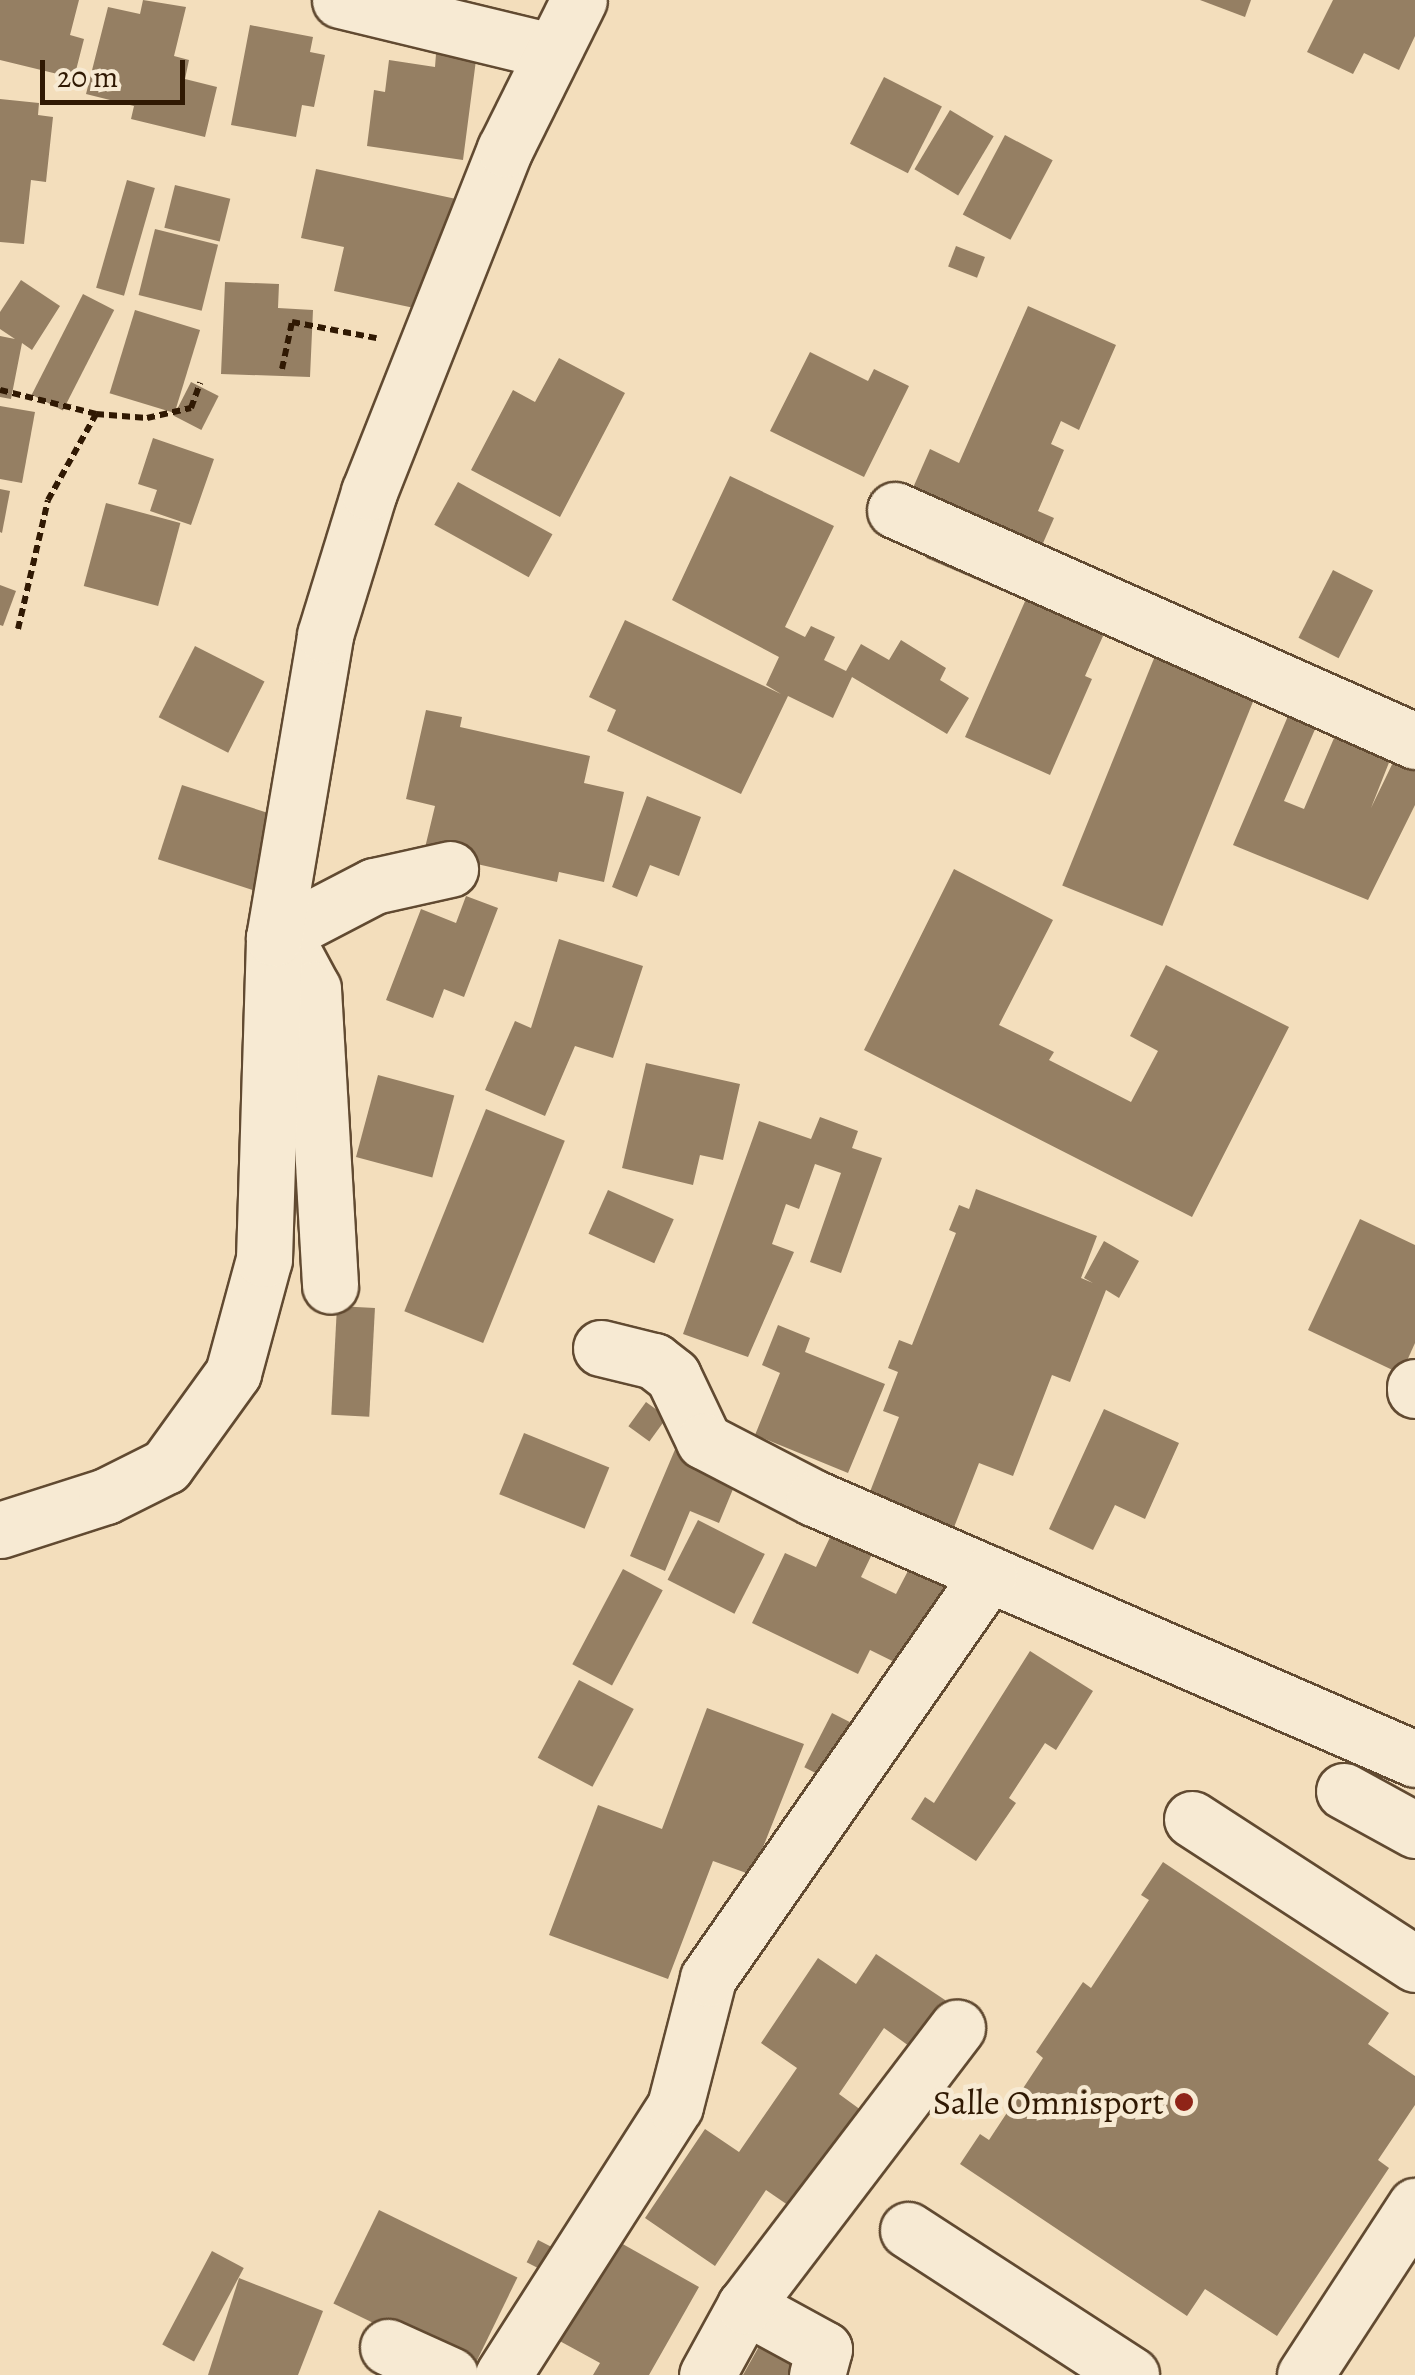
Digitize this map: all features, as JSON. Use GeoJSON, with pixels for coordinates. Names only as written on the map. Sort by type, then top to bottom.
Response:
{"type":"FeatureCollection","features":[{"type":"Feature","properties":{"kind":"street"},"geometry":{"type":"LineString","coordinates":[[340,0],[552,51]]}},
{"type":"Feature","properties":{"kind":"street"},"geometry":{"type":"LineString","coordinates":[[0,1530],[106,1496],[166,1466],[234,1372],[264,1259],[274,938],[325,635],[346,555],[505,149],[578,0]]}},
{"type":"Feature","properties":{"kind":"street"},"geometry":{"type":"LineString","coordinates":[[895,510],[1415,741]]}},
{"type":"Feature","properties":{"kind":"street"},"geometry":{"type":"LineString","coordinates":[[274,938],[374,886],[450,869]]}},
{"type":"Feature","properties":{"kind":"street"},"geometry":{"type":"LineString","coordinates":[[274,938],[292,950],[313,989],[330,1286]]}},
{"type":"Feature","properties":{"kind":"street"},"geometry":{"type":"LineString","coordinates":[[601,1348],[654,1361],[673,1376],[704,1441],[814,1498],[1415,1760]]}},
{"type":"Feature","properties":{"kind":"street"},"geometry":{"type":"LineString","coordinates":[[503,2375],[676,2106],[708,1978],[990,1574]]}},
{"type":"Feature","properties":{"kind":"street"},"geometry":{"type":"LineString","coordinates":[[1344,1791],[1415,1830]]}},
{"type":"Feature","properties":{"kind":"street"},"geometry":{"type":"LineString","coordinates":[[1192,1819],[1415,1964]]}},
{"type":"Feature","properties":{"kind":"street"},"geometry":{"type":"LineString","coordinates":[[706,2375],[745,2306],[958,2028]]}},
{"type":"Feature","properties":{"kind":"street"},"geometry":{"type":"LineString","coordinates":[[1305,2375],[1415,2206]]}},
{"type":"Feature","properties":{"kind":"street"},"geometry":{"type":"LineString","coordinates":[[908,2230],[1131,2375]]}},
{"type":"Feature","properties":{"kind":"street"},"geometry":{"type":"LineString","coordinates":[[745,2306],[824,2349],[816,2375]]}},
{"type":"Feature","properties":{"kind":"street"},"geometry":{"type":"LineString","coordinates":[[388,2347],[450,2375]]}},
{"type":"Feature","properties":{"kind":"path"},"geometry":{"type":"LineString","coordinates":[[282,369],[292,322],[428,348]]}},
{"type":"Feature","properties":{"kind":"path"},"geometry":{"type":"LineString","coordinates":[[0,390],[96,414],[178,416],[191,408],[200,382]]}},
{"type":"Feature","properties":{"kind":"path"},"geometry":{"type":"LineString","coordinates":[[18,629],[48,500],[96,414]]}},
{"type":"Feature","properties":{"kind":"building"},"geometry":{"type":"Polygon","coordinates":[[[0,0],[79,0],[70,35],[84,39],[74,78],[0,60],[0,0]]]}},
{"type":"Feature","properties":{"kind":"building"},"geometry":{"type":"Polygon","coordinates":[[[143,0],[186,7],[174,56],[189,60],[185,79],[217,87],[205,137],[131,119],[134,106],[86,94],[108,7],[140,14],[143,0]]]}},
{"type":"Feature","properties":{"kind":"building"},"geometry":{"type":"Polygon","coordinates":[[[1200,0],[1251,0],[1245,17],[1200,0]]]}},
{"type":"Feature","properties":{"kind":"building"},"geometry":{"type":"Polygon","coordinates":[[[1333,0],[1415,0],[1415,36],[1399,70],[1364,53],[1353,74],[1307,52],[1333,0]]]}},
{"type":"Feature","properties":{"kind":"building"},"geometry":{"type":"Polygon","coordinates":[[[250,25],[313,37],[310,52],[325,55],[314,107],[302,105],[296,137],[231,125],[250,25]]]}},
{"type":"Feature","properties":{"kind":"building"},"geometry":{"type":"Polygon","coordinates":[[[436,54],[476,60],[463,160],[367,146],[374,90],[385,92],[389,60],[435,67],[436,54]]]}},
{"type":"Feature","properties":{"kind":"building"},"geometry":{"type":"Polygon","coordinates":[[[884,77],[942,107],[908,173],[850,144],[884,77]]]}},
{"type":"Feature","properties":{"kind":"building"},"geometry":{"type":"Polygon","coordinates":[[[0,99],[39,103],[38,115],[53,117],[46,182],[31,180],[24,244],[0,242],[0,99]]]}},
{"type":"Feature","properties":{"kind":"building"},"geometry":{"type":"Polygon","coordinates":[[[950,110],[994,136],[958,195],[914,169],[950,110]]]}},
{"type":"Feature","properties":{"kind":"building"},"geometry":{"type":"Polygon","coordinates":[[[1005,135],[1053,160],[1010,240],[963,214],[1005,135]]]}},
{"type":"Feature","properties":{"kind":"building"},"geometry":{"type":"Polygon","coordinates":[[[316,169],[475,203],[452,316],[334,291],[344,247],[301,238],[316,169]]]}},
{"type":"Feature","properties":{"kind":"building"},"geometry":{"type":"Polygon","coordinates":[[[127,180],[155,188],[124,296],[96,288],[127,180]]]}},
{"type":"Feature","properties":{"kind":"building"},"geometry":{"type":"Polygon","coordinates":[[[175,185],[230,199],[220,241],[164,228],[175,185]]]}},
{"type":"Feature","properties":{"kind":"building"},"geometry":{"type":"Polygon","coordinates":[[[155,229],[218,245],[202,311],[139,295],[155,229]]]}},
{"type":"Feature","properties":{"kind":"building"},"geometry":{"type":"Polygon","coordinates":[[[956,246],[985,257],[977,278],[948,267],[956,246]]]}},
{"type":"Feature","properties":{"kind":"building"},"geometry":{"type":"Polygon","coordinates":[[[21,280],[60,306],[32,350],[22,343],[11,399],[0,397],[0,336],[15,339],[0,329],[0,312],[21,280]]]}},
{"type":"Feature","properties":{"kind":"building"},"geometry":{"type":"Polygon","coordinates":[[[225,282],[279,284],[278,308],[313,310],[310,377],[221,374],[225,282]]]}},
{"type":"Feature","properties":{"kind":"building"},"geometry":{"type":"Polygon","coordinates":[[[83,294],[114,310],[63,411],[32,395],[83,294]]]}},
{"type":"Feature","properties":{"kind":"building"},"geometry":{"type":"Polygon","coordinates":[[[1028,306],[1116,345],[1079,430],[1061,421],[1051,444],[1064,450],[1038,511],[1054,518],[1019,598],[926,558],[945,513],[909,497],[930,449],[959,463],[1028,306]]]}},
{"type":"Feature","properties":{"kind":"building"},"geometry":{"type":"Polygon","coordinates":[[[135,310],[200,330],[175,413],[110,393],[135,310]]]}},
{"type":"Feature","properties":{"kind":"building"},"geometry":{"type":"Polygon","coordinates":[[[810,352],[868,381],[874,369],[909,386],[864,477],[770,431],[810,352]]]}},
{"type":"Feature","properties":{"kind":"building"},"geometry":{"type":"Polygon","coordinates":[[[559,358],[625,393],[560,517],[471,470],[513,390],[535,402],[559,358]]]}},
{"type":"Feature","properties":{"kind":"building"},"geometry":{"type":"Polygon","coordinates":[[[191,382],[219,396],[201,430],[174,416],[191,382]]]}},
{"type":"Feature","properties":{"kind":"building"},"geometry":{"type":"Polygon","coordinates":[[[0,406],[35,412],[22,483],[0,479],[0,406]]]}},
{"type":"Feature","properties":{"kind":"building"},"geometry":{"type":"Polygon","coordinates":[[[153,438],[214,459],[191,525],[150,511],[157,490],[138,484],[153,438]]]}},
{"type":"Feature","properties":{"kind":"building"},"geometry":{"type":"Polygon","coordinates":[[[730,476],[834,526],[785,627],[805,637],[811,626],[835,637],[824,660],[846,671],[861,644],[889,660],[901,640],[946,668],[940,680],[969,698],[947,734],[852,677],[833,718],[788,696],[741,794],[607,731],[616,710],[589,697],[625,620],[781,694],[766,685],[779,657],[672,600],[730,476]]]}},
{"type":"Feature","properties":{"kind":"building"},"geometry":{"type":"Polygon","coordinates":[[[458,482],[552,534],[529,577],[434,525],[458,482]]]}},
{"type":"Feature","properties":{"kind":"building"},"geometry":{"type":"Polygon","coordinates":[[[0,489],[10,491],[2,533],[0,532],[0,489]]]}},
{"type":"Feature","properties":{"kind":"building"},"geometry":{"type":"Polygon","coordinates":[[[106,503],[180,523],[158,606],[84,586],[106,503]]]}},
{"type":"Feature","properties":{"kind":"building"},"geometry":{"type":"Polygon","coordinates":[[[1333,570],[1373,590],[1339,658],[1298,638],[1333,570]]]}},
{"type":"Feature","properties":{"kind":"building"},"geometry":{"type":"Polygon","coordinates":[[[0,585],[16,591],[3,626],[0,625],[0,585]]]}},
{"type":"Feature","properties":{"kind":"building"},"geometry":{"type":"Polygon","coordinates":[[[1030,590],[1108,625],[1085,676],[1092,679],[1050,775],[965,737],[1030,590]]]}},
{"type":"Feature","properties":{"kind":"building"},"geometry":{"type":"Polygon","coordinates":[[[195,646],[264,681],[228,753],[159,717],[195,646]]]}},
{"type":"Feature","properties":{"kind":"building"},"geometry":{"type":"Polygon","coordinates":[[[1157,651],[1257,691],[1162,926],[1062,886],[1157,651]]]}},
{"type":"Feature","properties":{"kind":"building"},"geometry":{"type":"Polygon","coordinates":[[[426,710],[462,717],[460,727],[590,756],[584,783],[624,792],[604,882],[559,872],[557,882],[424,852],[435,806],[406,799],[426,710]]]}},
{"type":"Feature","properties":{"kind":"building"},"geometry":{"type":"Polygon","coordinates":[[[1288,716],[1316,727],[1284,801],[1304,809],[1337,731],[1392,755],[1371,808],[1400,748],[1415,756],[1415,805],[1368,900],[1233,845],[1288,716]]]}},
{"type":"Feature","properties":{"kind":"building"},"geometry":{"type":"Polygon","coordinates":[[[182,785],[279,817],[255,891],[158,859],[182,785]]]}},
{"type":"Feature","properties":{"kind":"building"},"geometry":{"type":"Polygon","coordinates":[[[647,796],[701,817],[679,876],[650,865],[637,897],[612,887],[647,796]]]}},
{"type":"Feature","properties":{"kind":"building"},"geometry":{"type":"Polygon","coordinates":[[[954,869],[1053,920],[999,1025],[1054,1052],[1049,1060],[1131,1102],[1158,1051],[1130,1036],[1166,965],[1289,1027],[1192,1217],[864,1050],[954,869]]]}},
{"type":"Feature","properties":{"kind":"building"},"geometry":{"type":"Polygon","coordinates":[[[466,896],[498,908],[464,997],[444,989],[433,1018],[386,1000],[421,909],[456,923],[466,896]]]}},
{"type":"Feature","properties":{"kind":"building"},"geometry":{"type":"Polygon","coordinates":[[[559,939],[643,966],[613,1058],[575,1046],[545,1116],[485,1090],[515,1021],[531,1028],[559,939]]]}},
{"type":"Feature","properties":{"kind":"building"},"geometry":{"type":"Polygon","coordinates":[[[646,1063],[740,1084],[723,1160],[700,1155],[693,1185],[622,1168],[646,1063]]]}},
{"type":"Feature","properties":{"kind":"building"},"geometry":{"type":"Polygon","coordinates":[[[378,1075],[454,1095],[432,1178],[356,1157],[378,1075]]]}},
{"type":"Feature","properties":{"kind":"building"},"geometry":{"type":"Polygon","coordinates":[[[486,1109],[565,1141],[483,1343],[404,1311],[486,1109]]]}},
{"type":"Feature","properties":{"kind":"building"},"geometry":{"type":"Polygon","coordinates":[[[820,1117],[858,1131],[852,1148],[882,1158],[841,1273],[810,1262],[841,1173],[815,1164],[799,1209],[786,1204],[772,1244],[794,1252],[748,1357],[683,1334],[759,1121],[811,1139],[820,1117]]]}},
{"type":"Feature","properties":{"kind":"building"},"geometry":{"type":"Polygon","coordinates":[[[976,1189],[1097,1236],[1081,1278],[1093,1283],[1084,1278],[1104,1241],[1139,1261],[1119,1298],[1106,1290],[1070,1382],[1052,1375],[1013,1476],[979,1463],[951,1535],[866,1502],[899,1417],[883,1411],[898,1372],[888,1368],[899,1340],[912,1345],[956,1233],[949,1230],[959,1205],[969,1209],[976,1189]]]}},
{"type":"Feature","properties":{"kind":"building"},"geometry":{"type":"Polygon","coordinates":[[[608,1190],[674,1219],[654,1263],[588,1234],[608,1190]]]}},
{"type":"Feature","properties":{"kind":"building"},"geometry":{"type":"Polygon","coordinates":[[[1360,1219],[1415,1245],[1415,1343],[1401,1374],[1308,1330],[1360,1219]]]}},
{"type":"Feature","properties":{"kind":"building"},"geometry":{"type":"Polygon","coordinates":[[[337,1306],[375,1308],[369,1417],[331,1415],[337,1306]]]}},
{"type":"Feature","properties":{"kind":"building"},"geometry":{"type":"Polygon","coordinates":[[[778,1325],[810,1338],[805,1352],[885,1384],[848,1473],[755,1435],[780,1373],[762,1365],[778,1325]]]}},
{"type":"Feature","properties":{"kind":"building"},"geometry":{"type":"Polygon","coordinates":[[[646,1402],[667,1417],[649,1442],[628,1426],[646,1402]]]}},
{"type":"Feature","properties":{"kind":"building"},"geometry":{"type":"Polygon","coordinates":[[[1104,1409],[1179,1443],[1145,1519],[1115,1505],[1093,1550],[1049,1529],[1104,1409]]]}},
{"type":"Feature","properties":{"kind":"building"},"geometry":{"type":"Polygon","coordinates":[[[524,1433],[609,1467],[585,1529],[499,1494],[524,1433]]]}},
{"type":"Feature","properties":{"kind":"building"},"geometry":{"type":"Polygon","coordinates":[[[682,1433],[745,1460],[719,1523],[690,1511],[665,1571],[630,1556],[682,1433]]]}},
{"type":"Feature","properties":{"kind":"building"},"geometry":{"type":"Polygon","coordinates":[[[698,1520],[765,1554],[734,1614],[668,1580],[698,1520]]]}},
{"type":"Feature","properties":{"kind":"building"},"geometry":{"type":"Polygon","coordinates":[[[833,1531],[874,1550],[861,1577],[896,1594],[910,1567],[966,1594],[925,1677],[870,1650],[858,1674],[752,1623],[785,1553],[816,1567],[833,1531]]]}},
{"type":"Feature","properties":{"kind":"building"},"geometry":{"type":"Polygon","coordinates":[[[623,1569],[663,1590],[612,1685],[572,1664],[623,1569]]]}},
{"type":"Feature","properties":{"kind":"building"},"geometry":{"type":"Polygon","coordinates":[[[1030,1651],[1093,1691],[1056,1750],[1045,1743],[1009,1798],[1016,1803],[976,1861],[911,1819],[925,1797],[934,1803],[1030,1651]]]}},
{"type":"Feature","properties":{"kind":"building"},"geometry":{"type":"Polygon","coordinates":[[[579,1680],[634,1709],[592,1787],[538,1758],[579,1680]]]}},
{"type":"Feature","properties":{"kind":"building"},"geometry":{"type":"Polygon","coordinates":[[[707,1708],[804,1744],[752,1875],[713,1861],[668,1979],[549,1935],[598,1805],[662,1829],[707,1708]]]}},
{"type":"Feature","properties":{"kind":"building"},"geometry":{"type":"Polygon","coordinates":[[[832,1713],[889,1742],[861,1796],[804,1767],[832,1713]]]}},
{"type":"Feature","properties":{"kind":"building"},"geometry":{"type":"Polygon","coordinates":[[[1163,1862],[1389,2013],[1368,2044],[1415,2076],[1415,2105],[1378,2160],[1389,2168],[1277,2336],[1205,2289],[1187,2316],[960,2164],[980,2134],[989,2140],[1043,2058],[1036,2052],[1083,1982],[1091,1988],[1149,1900],[1141,1895],[1163,1862]]]}},
{"type":"Feature","properties":{"kind":"building"},"geometry":{"type":"Polygon","coordinates":[[[876,1954],[948,2002],[916,2051],[884,2028],[839,2094],[865,2113],[798,2212],[766,2190],[715,2266],[645,2218],[705,2129],[739,2152],[797,2068],[761,2043],[818,1958],[856,1984],[876,1954]]]}},
{"type":"Feature","properties":{"kind":"building"},"geometry":{"type":"Polygon","coordinates":[[[379,2210],[517,2278],[472,2371],[333,2303],[379,2210]]]}},
{"type":"Feature","properties":{"kind":"building"},"geometry":{"type":"Polygon","coordinates":[[[612,2238],[699,2287],[649,2375],[593,2375],[600,2363],[556,2339],[612,2238]]]}},
{"type":"Feature","properties":{"kind":"building"},"geometry":{"type":"Polygon","coordinates":[[[538,2240],[568,2255],[557,2278],[527,2262],[538,2240]]]}},
{"type":"Feature","properties":{"kind":"building"},"geometry":{"type":"Polygon","coordinates":[[[212,2251],[244,2268],[194,2361],[162,2345],[212,2251]]]}},
{"type":"Feature","properties":{"kind":"building"},"geometry":{"type":"Polygon","coordinates":[[[239,2278],[323,2311],[298,2375],[208,2375],[239,2278]]]}},
{"type":"Feature","properties":{"kind":"building"},"geometry":{"type":"Polygon","coordinates":[[[762,2341],[797,2360],[790,2375],[743,2375],[762,2341]]]}},
{"type":"Feature","properties":{"kind":"place","name":"Salle Omnisport"},"geometry":{"type":"Point","coordinates":[1184,2102]}}]}
